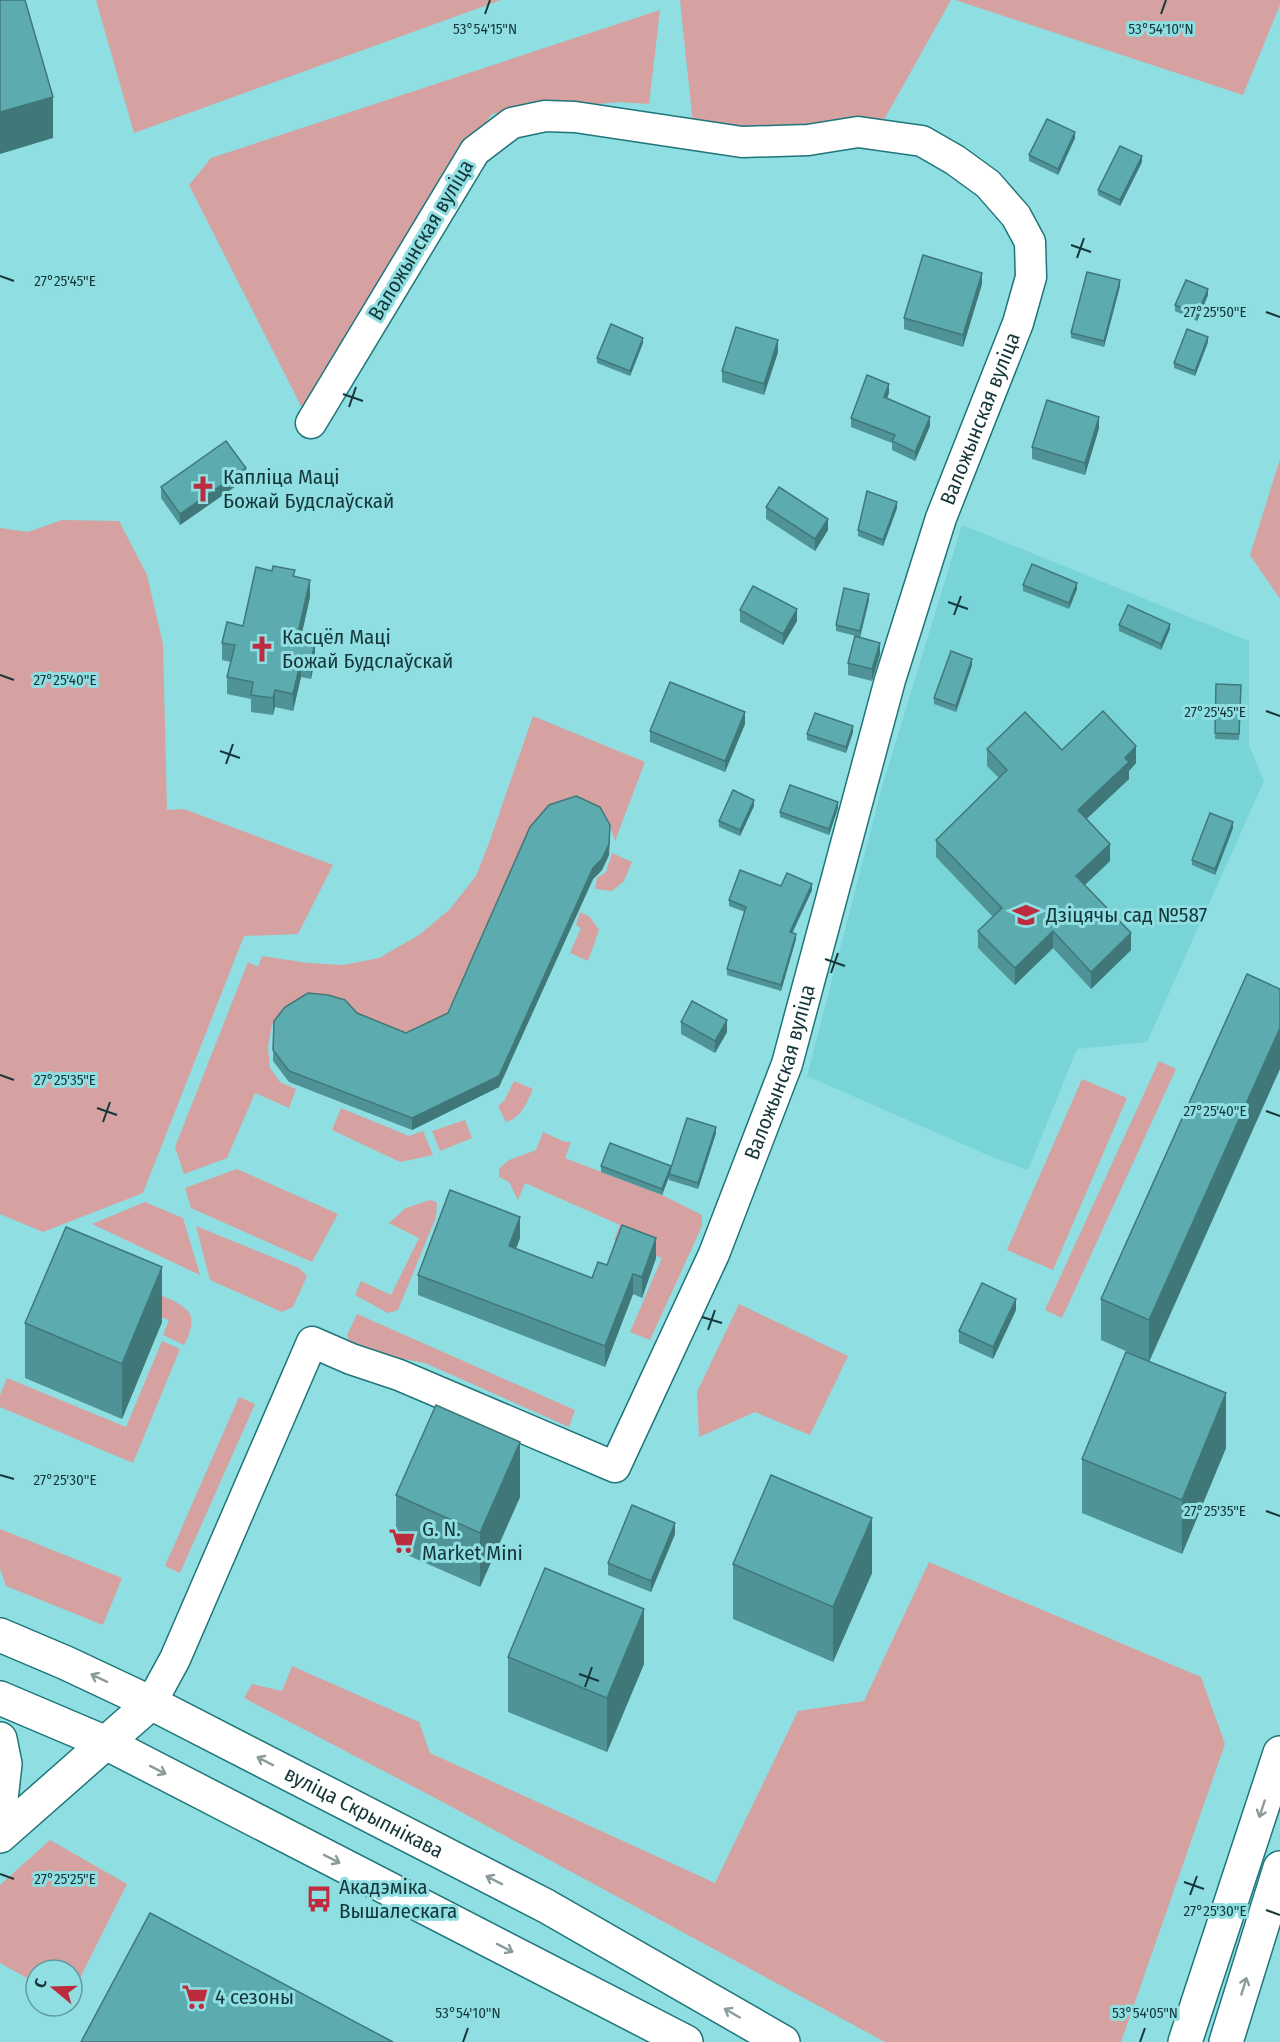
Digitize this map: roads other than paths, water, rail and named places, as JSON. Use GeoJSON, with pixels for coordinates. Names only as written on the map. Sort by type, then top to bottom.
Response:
{"type":"FeatureCollection","features":[{"type":"Feature","properties":{"kind":"main road","name":"вуліца Скрыпнікава"},"geometry":{"type":"LineString","coordinates":[[0,1635],[152,1703],[546,1906],[783,2042]]}},
{"type":"Feature","properties":{"kind":"main road"},"geometry":{"type":"LineString","coordinates":[[0,1698],[106,1743],[686,2042]]}},
{"type":"Feature","properties":{"kind":"main road"},"geometry":{"type":"LineString","coordinates":[[0,1836],[152,1703]]}},
{"type":"Feature","properties":{"kind":"main road"},"geometry":{"type":"LineString","coordinates":[[0,1739],[6,1764],[0,1808]]}},
{"type":"Feature","properties":{"kind":"main road"},"geometry":{"type":"LineString","coordinates":[[1185,2042],[1280,1753]]}},
{"type":"Feature","properties":{"kind":"main road"},"geometry":{"type":"LineString","coordinates":[[1226,2042],[1280,1868]]}},
{"type":"Feature","properties":{"kind":"street","name":"Валожынская вуліца"},"geometry":{"type":"LineString","coordinates":[[152,1703],[175,1659],[312,1342],[351,1359],[399,1375],[615,1467],[714,1254],[787,1064],[890,680],[941,518],[1018,323],[1030,277],[1030,243],[1016,216],[988,184],[955,159],[922,141],[858,132],[808,140],[742,142],[575,117],[544,116],[512,123],[475,151],[311,423]]}},
{"type":"Feature","properties":{"kind":"place","name":"Капліца Маці Божай Будслаўскай"},"geometry":{"type":"Point","coordinates":[203,489]}},
{"type":"Feature","properties":{"kind":"place","name":"Касцёл Маці Божай Будслаўскай"},"geometry":{"type":"Point","coordinates":[262,649]}},
{"type":"Feature","properties":{"kind":"place","name":"Дзіцячы сад №587"},"geometry":{"type":"Point","coordinates":[1026,915]}},
{"type":"Feature","properties":{"kind":"place","name":"G. N. Market Mini"},"geometry":{"type":"Point","coordinates":[402,1541]}},
{"type":"Feature","properties":{"kind":"place","name":"Акадэміка Вышалескага"},"geometry":{"type":"Point","coordinates":[319,1899]}},
{"type":"Feature","properties":{"kind":"place","name":"4 сезоны"},"geometry":{"type":"Point","coordinates":[195,1997]}}]}
